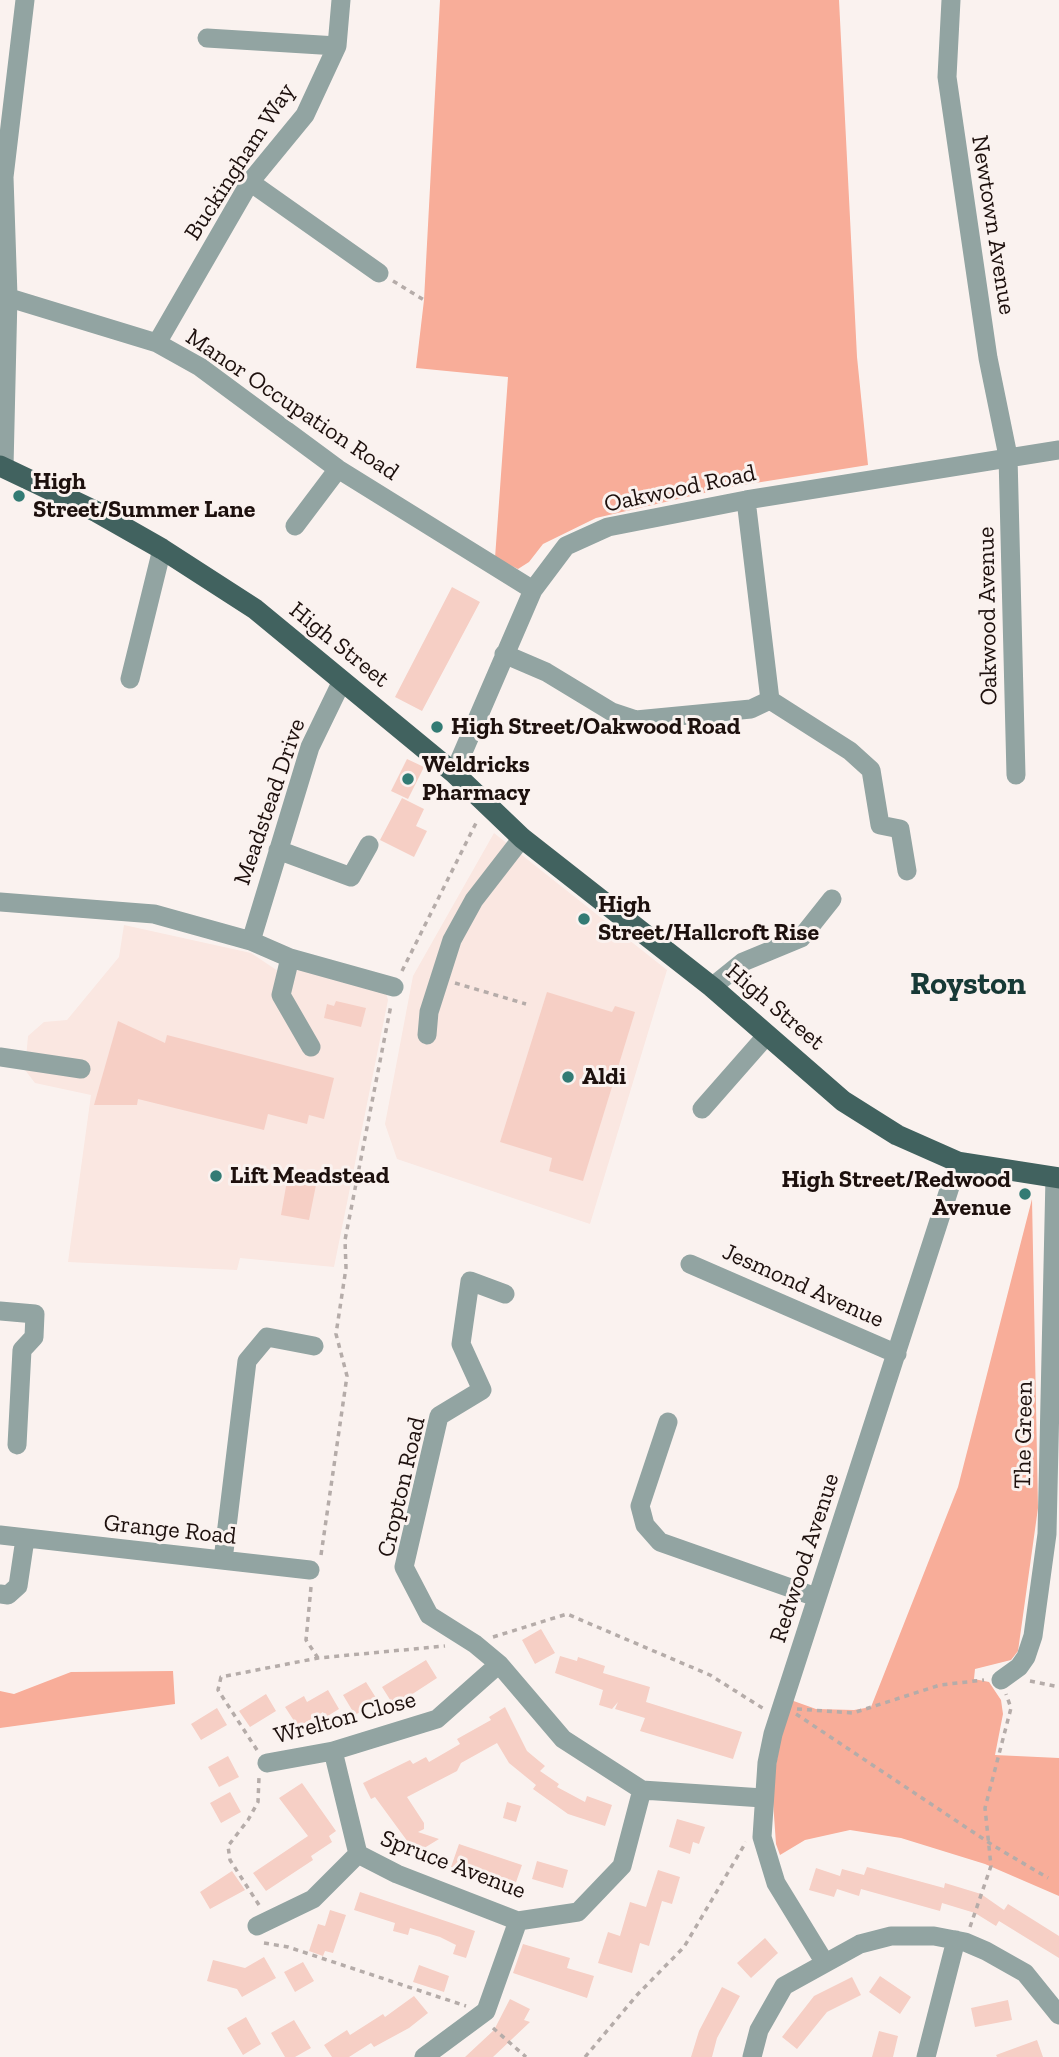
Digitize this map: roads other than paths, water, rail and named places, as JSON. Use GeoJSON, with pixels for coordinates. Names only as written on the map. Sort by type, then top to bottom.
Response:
{"type":"FeatureCollection","features":[{"type":"Feature","properties":{"kind":"main road","name":"High Street"},"geometry":{"type":"LineString","coordinates":[[2,467],[97,512],[162,549],[255,609],[454,773],[522,838],[712,987],[843,1101],[897,1135],[958,1162],[1057,1178]]}},
{"type":"Feature","properties":{"kind":"street"},"geometry":{"type":"LineString","coordinates":[[2,467],[4,177],[25,0]]}},
{"type":"Feature","properties":{"kind":"street","name":"Buckingham Way"},"geometry":{"type":"LineString","coordinates":[[157,343],[250,182],[305,115],[337,46],[341,0]]}},
{"type":"Feature","properties":{"kind":"street","name":"Newtown Avenue"},"geometry":{"type":"LineString","coordinates":[[951,0],[947,77],[988,358],[1008,456]]}},
{"type":"Feature","properties":{"kind":"street"},"geometry":{"type":"LineString","coordinates":[[207,38],[337,46]]}},
{"type":"Feature","properties":{"kind":"street"},"geometry":{"type":"LineString","coordinates":[[250,182],[379,274]]}},
{"type":"Feature","properties":{"kind":"street","name":"Manor Occupation Road"},"geometry":{"type":"LineString","coordinates":[[4,296],[157,343],[200,367],[338,469],[533,590]]}},
{"type":"Feature","properties":{"kind":"street","name":"Oakwood Road"},"geometry":{"type":"LineString","coordinates":[[454,773],[533,590],[566,546],[608,527],[746,500],[1008,456],[1059,450]]}},
{"type":"Feature","properties":{"kind":"street","name":"Oakwood Avenue"},"geometry":{"type":"LineString","coordinates":[[1008,456],[1016,775]]}},
{"type":"Feature","properties":{"kind":"street"},"geometry":{"type":"LineString","coordinates":[[295,526],[338,469]]}},
{"type":"Feature","properties":{"kind":"street"},"geometry":{"type":"LineString","coordinates":[[746,500],[770,699]]}},
{"type":"Feature","properties":{"kind":"street"},"geometry":{"type":"LineString","coordinates":[[130,679],[162,549]]}},
{"type":"Feature","properties":{"kind":"street"},"geometry":{"type":"LineString","coordinates":[[504,654],[547,672],[612,712],[636,720],[751,709],[770,699]]}},
{"type":"Feature","properties":{"kind":"street","name":"Meadstead Drive"},"geometry":{"type":"LineString","coordinates":[[251,941],[310,747],[342,681]]}},
{"type":"Feature","properties":{"kind":"street"},"geometry":{"type":"LineString","coordinates":[[770,699],[850,751],[871,770],[880,825],[900,829],[907,871]]}},
{"type":"Feature","properties":{"kind":"street"},"geometry":{"type":"LineString","coordinates":[[427,1035],[429,1012],[458,929],[474,900],[522,838]]}},
{"type":"Feature","properties":{"kind":"street"},"geometry":{"type":"LineString","coordinates":[[278,850],[351,877],[369,845]]}},
{"type":"Feature","properties":{"kind":"street"},"geometry":{"type":"LineString","coordinates":[[712,987],[743,962],[801,938],[832,899]]}},
{"type":"Feature","properties":{"kind":"street"},"geometry":{"type":"LineString","coordinates":[[0,902],[155,914],[251,941],[290,958],[394,987]]}},
{"type":"Feature","properties":{"kind":"street"},"geometry":{"type":"LineString","coordinates":[[290,958],[281,995],[311,1047]]}},
{"type":"Feature","properties":{"kind":"street"},"geometry":{"type":"LineString","coordinates":[[702,1109],[767,1035]]}},
{"type":"Feature","properties":{"kind":"street"},"geometry":{"type":"LineString","coordinates":[[0,1058],[81,1069]]}},
{"type":"Feature","properties":{"kind":"street","name":"Redwood Avenue"},"geometry":{"type":"LineString","coordinates":[[825,1963],[776,1883],[762,1829],[767,1763],[789,1708],[816,1597],[958,1162]]}},
{"type":"Feature","properties":{"kind":"street","name":"The Green"},"geometry":{"type":"LineString","coordinates":[[1007,1676],[1026,1657],[1033,1636],[1047,1534],[1057,1178]]}},
{"type":"Feature","properties":{"kind":"street","name":"Jesmond Avenue"},"geometry":{"type":"LineString","coordinates":[[690,1264],[897,1354]]}},
{"type":"Feature","properties":{"kind":"street","name":"Cropton Road"},"geometry":{"type":"LineString","coordinates":[[505,1294],[470,1281],[461,1344],[482,1390],[439,1416],[404,1567],[429,1615],[475,1644],[499,1664],[563,1739],[642,1790],[763,1798]]}},
{"type":"Feature","properties":{"kind":"street"},"geometry":{"type":"LineString","coordinates":[[0,1311],[35,1314],[34,1337],[22,1350],[17,1445]]}},
{"type":"Feature","properties":{"kind":"street"},"geometry":{"type":"LineString","coordinates":[[223,1560],[247,1361],[267,1337],[314,1346]]}},
{"type":"Feature","properties":{"kind":"street"},"geometry":{"type":"LineString","coordinates":[[668,1422],[640,1506],[645,1525],[660,1542],[816,1597]]}},
{"type":"Feature","properties":{"kind":"street","name":"Grange Road"},"geometry":{"type":"LineString","coordinates":[[0,1535],[310,1570]]}},
{"type":"Feature","properties":{"kind":"street"},"geometry":{"type":"LineString","coordinates":[[0,1594],[8,1595],[18,1586],[25,1539]]}},
{"type":"Feature","properties":{"kind":"street","name":"Wrelton Close"},"geometry":{"type":"LineString","coordinates":[[267,1763],[333,1751],[437,1719],[499,1664]]}},
{"type":"Feature","properties":{"kind":"street","name":"Spruce Avenue"},"geometry":{"type":"LineString","coordinates":[[333,1751],[358,1854],[397,1874],[517,1921],[578,1912],[614,1875],[622,1866],[642,1790]]}},
{"type":"Feature","properties":{"kind":"street"},"geometry":{"type":"LineString","coordinates":[[257,1926],[313,1899],[358,1854]]}},
{"type":"Feature","properties":{"kind":"street"},"geometry":{"type":"LineString","coordinates":[[424,2057],[486,2011],[517,1921]]}},
{"type":"Feature","properties":{"kind":"street"},"geometry":{"type":"LineString","coordinates":[[752,2057],[759,2030],[784,1986],[874,1939],[910,1934],[960,1941],[1025,1973],[1059,2015]]}},
{"type":"Feature","properties":{"kind":"street"},"geometry":{"type":"LineString","coordinates":[[926,2057],[960,1941]]}},
{"type":"Feature","properties":{"kind":"place","name":"High Street/Summer Lane"},"geometry":{"type":"Point","coordinates":[19,496]}},
{"type":"Feature","properties":{"kind":"place","name":"High Street/Oakwood Road"},"geometry":{"type":"Point","coordinates":[437,727]}},
{"type":"Feature","properties":{"kind":"place","name":"Weldricks Pharmacy"},"geometry":{"type":"Point","coordinates":[408,779]}},
{"type":"Feature","properties":{"kind":"place","name":"High Street/Hallcroft Rise"},"geometry":{"type":"Point","coordinates":[584,919]}},
{"type":"Feature","properties":{"kind":"place","name":"Aldi"},"geometry":{"type":"Point","coordinates":[568,1077]}},
{"type":"Feature","properties":{"kind":"place","name":"Lift Meadstead"},"geometry":{"type":"Point","coordinates":[216,1176]}},
{"type":"Feature","properties":{"kind":"place","name":"High Street/Redwood Avenue"},"geometry":{"type":"Point","coordinates":[1025,1194]}},
{"type":"Feature","properties":{"kind":"district","name":"Royston"},"geometry":{"type":"Point","coordinates":[968,985]}}]}
